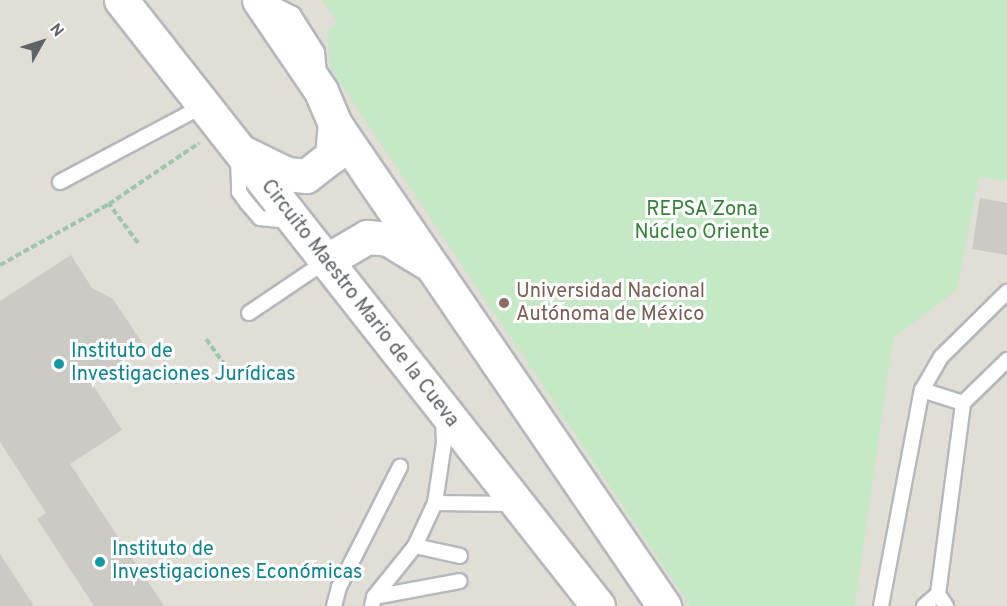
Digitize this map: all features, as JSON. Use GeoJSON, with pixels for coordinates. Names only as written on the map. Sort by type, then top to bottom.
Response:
{"type":"FeatureCollection","features":[{"type":"Feature","properties":{"kind":"street","name":"Circuito Maestro Mario de la Cueva"},"geometry":{"type":"LineString","coordinates":[[121,0],[598,606]]}},
{"type":"Feature","properties":{"kind":"street"},"geometry":{"type":"LineString","coordinates":[[259,0],[321,91],[334,124],[435,268],[664,606]]}},
{"type":"Feature","properties":{"kind":"street"},"geometry":{"type":"LineString","coordinates":[[221,128],[287,174],[306,176],[332,156],[334,124]]}},
{"type":"Feature","properties":{"kind":"street"},"geometry":{"type":"LineString","coordinates":[[326,261],[367,237],[388,239],[435,268]]}},
{"type":"Feature","properties":{"kind":"lane"},"geometry":{"type":"LineString","coordinates":[[265,0],[293,14],[318,52],[321,91]]}},
{"type":"Feature","properties":{"kind":"lane"},"geometry":{"type":"LineString","coordinates":[[60,182],[221,128]]}},
{"type":"Feature","properties":{"kind":"lane"},"geometry":{"type":"LineString","coordinates":[[249,313],[326,261]]}},
{"type":"Feature","properties":{"kind":"lane"},"geometry":{"type":"LineString","coordinates":[[881,606],[922,390],[941,357],[1007,292]]}},
{"type":"Feature","properties":{"kind":"lane"},"geometry":{"type":"LineString","coordinates":[[924,606],[942,600],[963,404],[1007,360]]}},
{"type":"Feature","properties":{"kind":"lane"},"geometry":{"type":"LineString","coordinates":[[922,390],[963,404]]}},
{"type":"Feature","properties":{"kind":"lane"},"geometry":{"type":"LineString","coordinates":[[373,601],[415,546],[435,503],[444,443],[442,409]]}},
{"type":"Feature","properties":{"kind":"lane"},"geometry":{"type":"LineString","coordinates":[[334,606],[339,587],[400,467]]}},
{"type":"Feature","properties":{"kind":"lane"},"geometry":{"type":"LineString","coordinates":[[435,503],[518,504]]}},
{"type":"Feature","properties":{"kind":"lane"},"geometry":{"type":"LineString","coordinates":[[415,546],[460,556]]}},
{"type":"Feature","properties":{"kind":"lane"},"geometry":{"type":"LineString","coordinates":[[373,601],[460,581]]}},
{"type":"Feature","properties":{"kind":"path"},"geometry":{"type":"LineString","coordinates":[[0,265],[109,204],[221,128]]}},
{"type":"Feature","properties":{"kind":"path"},"geometry":{"type":"LineString","coordinates":[[109,204],[138,243]]}},
{"type":"Feature","properties":{"kind":"path"},"geometry":{"type":"LineString","coordinates":[[207,339],[226,367]]}},
{"type":"Feature","properties":{"kind":"shaded area","name":"Universidad Nacional Autónoma de México"},"geometry":{"type":"Polygon","coordinates":[[[0,0],[1007,0],[1007,606],[0,606],[0,0]]]}},
{"type":"Feature","properties":{"kind":"green space","name":"REPSA Zona Núcleo Oriente"},"geometry":{"type":"Polygon","coordinates":[[[322,0],[1007,0],[1007,181],[979,177],[957,290],[893,338],[855,606],[690,606],[329,66],[328,29],[338,23],[322,0]]]}},
{"type":"Feature","properties":{"kind":"building"},"geometry":{"type":"Polygon","coordinates":[[[980,198],[1007,203],[1007,255],[972,249],[980,198]]]}},
{"type":"Feature","properties":{"kind":"building","name":"Instituto de Investigaciones Jurídicas"},"geometry":{"type":"Polygon","coordinates":[[[71,255],[92,288],[113,299],[145,347],[91,382],[122,430],[70,464],[164,606],[94,606],[37,519],[46,513],[0,442],[0,301],[71,255]]]}},
{"type":"Feature","properties":{"kind":"building"},"geometry":{"type":"Polygon","coordinates":[[[0,554],[34,606],[0,606],[0,554]]]}},
{"type":"Feature","properties":{"kind":"place","name":"Universidad Nacional Autónoma de México"},"geometry":{"type":"Point","coordinates":[504,303]}},
{"type":"Feature","properties":{"kind":"place","name":"Instituto de Investigaciones Jurídicas"},"geometry":{"type":"Point","coordinates":[59,364]}},
{"type":"Feature","properties":{"kind":"place","name":"Instituto de Investigaciones Económicas"},"geometry":{"type":"Point","coordinates":[100,562]}}]}
